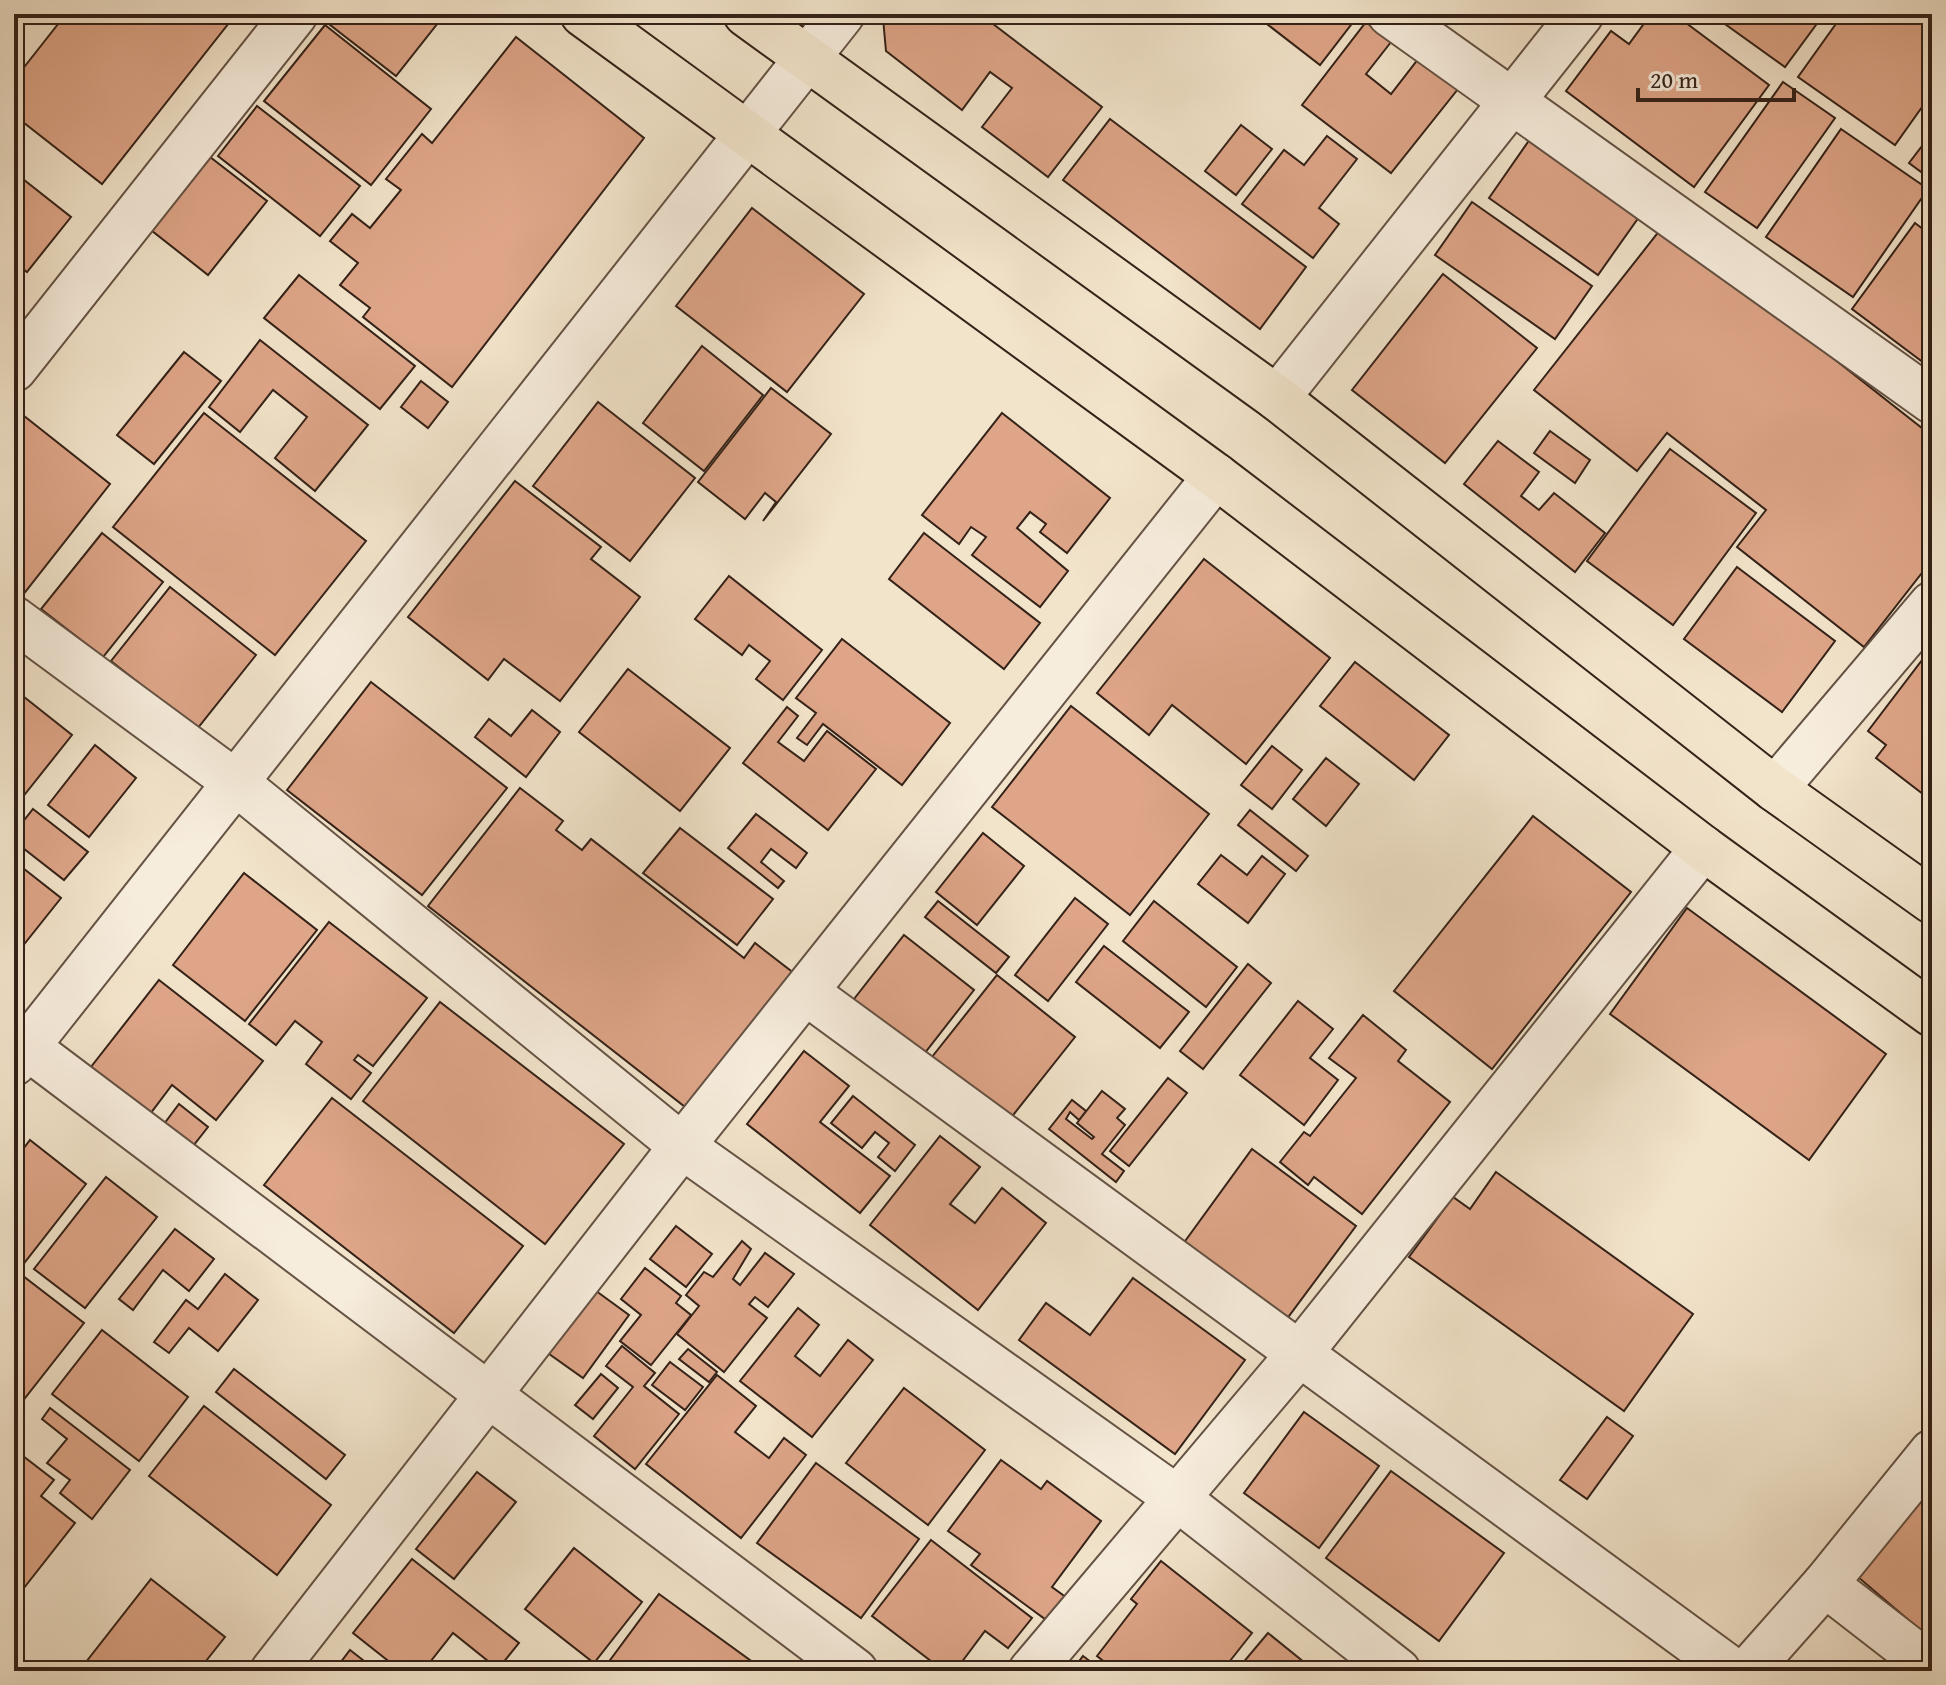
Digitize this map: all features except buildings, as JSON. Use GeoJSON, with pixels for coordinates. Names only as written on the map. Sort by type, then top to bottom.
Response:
{"type":"FeatureCollection","features":[{"type":"Feature","properties":{"kind":"highway"},"geometry":{"type":"LineString","coordinates":[[583,14],[1216,476],[1703,848],[1932,1014]]}},
{"type":"Feature","properties":{"kind":"highway"},"geometry":{"type":"LineString","coordinates":[[746,14],[1277,398],[1775,789],[1932,901]]}},
{"type":"Feature","properties":{"kind":"street"},"geometry":{"type":"LineString","coordinates":[[14,369],[295,14]]}},
{"type":"Feature","properties":{"kind":"street"},"geometry":{"type":"LineString","coordinates":[[842,14],[20,1055],[489,1396],[855,1671]]}},
{"type":"Feature","properties":{"kind":"street"},"geometry":{"type":"LineString","coordinates":[[1390,14],[1932,401]]}},
{"type":"Feature","properties":{"kind":"street"},"geometry":{"type":"LineString","coordinates":[[1277,398],[1581,14]]}},
{"type":"Feature","properties":{"kind":"street"},"geometry":{"type":"LineString","coordinates":[[273,1671],[682,1146],[1216,476]]}},
{"type":"Feature","properties":{"kind":"street"},"geometry":{"type":"LineString","coordinates":[[1775,789],[1932,604]]}},
{"type":"Feature","properties":{"kind":"street"},"geometry":{"type":"LineString","coordinates":[[14,619],[235,782],[682,1146],[1177,1498],[1398,1671]]}},
{"type":"Feature","properties":{"kind":"street"},"geometry":{"type":"LineString","coordinates":[[1031,1671],[1299,1354],[1703,848]]}},
{"type":"Feature","properties":{"kind":"street"},"geometry":{"type":"LineString","coordinates":[[807,993],[1733,1671]]}},
{"type":"Feature","properties":{"kind":"street"},"geometry":{"type":"LineString","coordinates":[[1748,1671],[1825,1584],[1932,1452]]}},
{"type":"Feature","properties":{"kind":"street"},"geometry":{"type":"LineString","coordinates":[[1825,1584],[1932,1667]]}}]}
